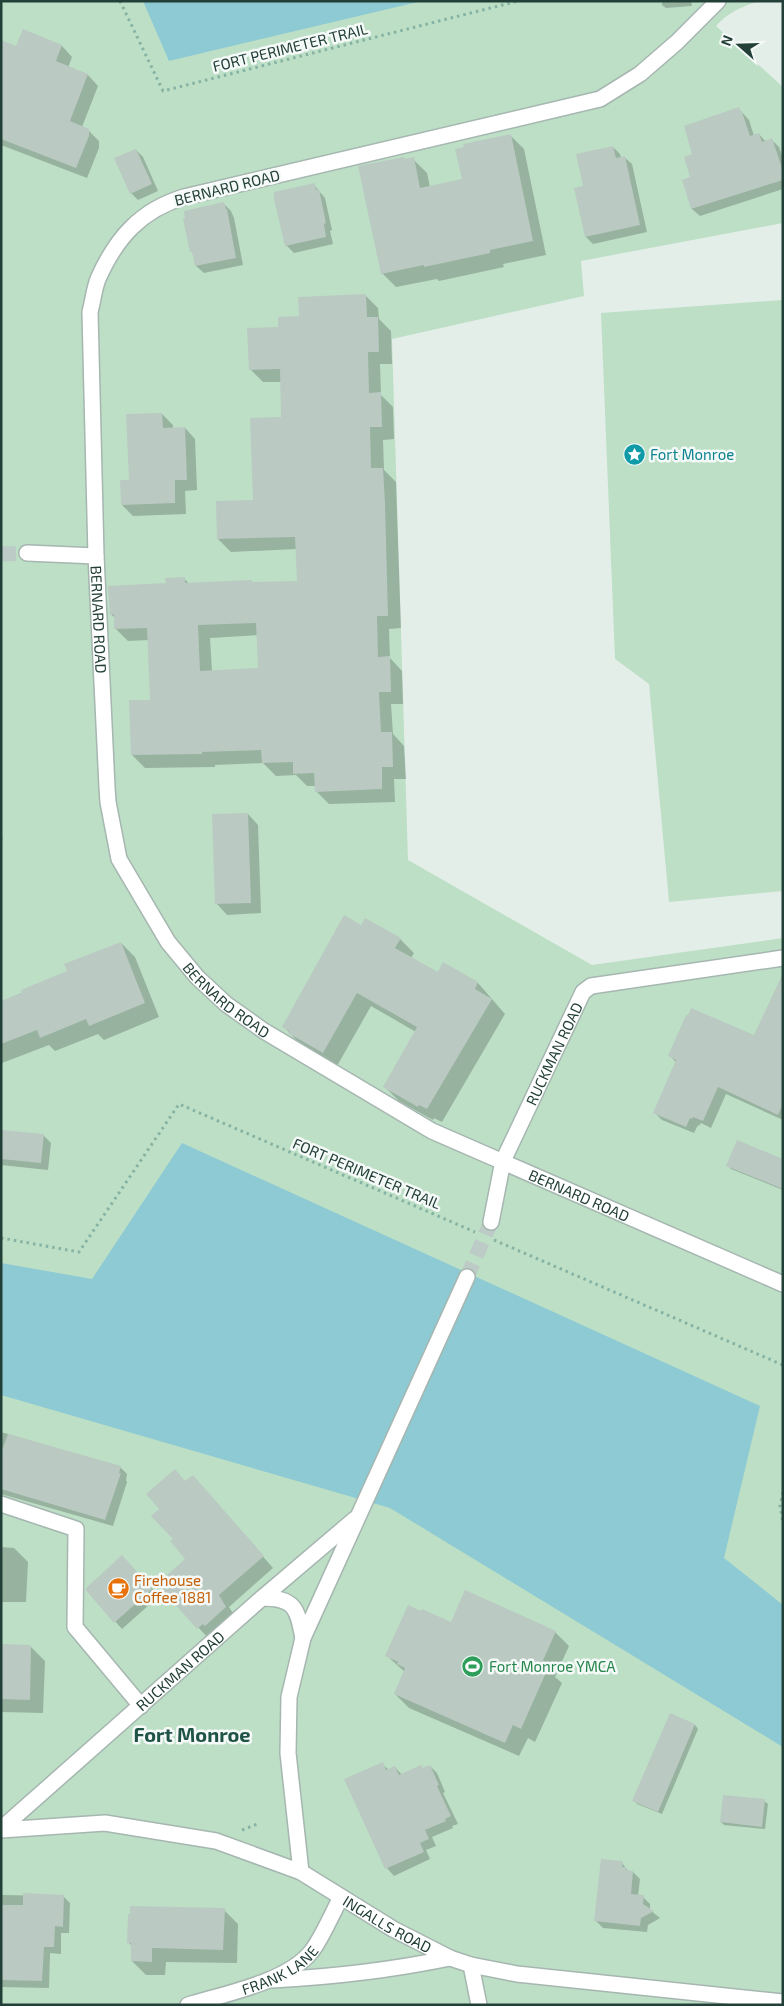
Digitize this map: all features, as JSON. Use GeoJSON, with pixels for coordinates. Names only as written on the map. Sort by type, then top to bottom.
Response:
{"type":"FeatureCollection","features":[{"type":"Feature","properties":{"kind":"street","name":"BERNARD ROAD"},"geometry":{"type":"LineString","coordinates":[[718,1],[677,42],[640,74],[600,99],[184,197],[164,203],[140,218],[117,243],[98,280],[90,312],[96,556],[108,802],[119,860],[168,942],[197,977],[226,1004],[264,1031],[432,1131],[783,1284]]}},
{"type":"Feature","properties":{"kind":"street"},"geometry":{"type":"LineString","coordinates":[[27,553],[96,556]]}},
{"type":"Feature","properties":{"kind":"street","name":"RUCKMAN ROAD"},"geometry":{"type":"LineString","coordinates":[[491,1222],[503,1161],[583,992],[591,986],[783,958]]}},
{"type":"Feature","properties":{"kind":"street","name":"RUCKMAN ROAD"},"geometry":{"type":"LineString","coordinates":[[301,1872],[288,1753],[289,1697],[303,1638],[467,1277]]}},
{"type":"Feature","properties":{"kind":"street"},"geometry":{"type":"LineString","coordinates":[[1,1504],[76,1529],[75,1627],[141,1706]]}},
{"type":"Feature","properties":{"kind":"street","name":"RUCKMAN ROAD"},"geometry":{"type":"LineString","coordinates":[[1,1829],[262,1598],[360,1515]]}},
{"type":"Feature","properties":{"kind":"street"},"geometry":{"type":"LineString","coordinates":[[262,1598],[281,1598],[291,1606],[298,1614],[303,1638]]}},
{"type":"Feature","properties":{"kind":"street","name":"INGALLS ROAD"},"geometry":{"type":"LineString","coordinates":[[1,1829],[105,1823],[216,1842],[301,1872],[393,1929],[450,1958],[471,1965],[517,1974],[783,2002]]}},
{"type":"Feature","properties":{"kind":"street","name":"FRANK LANE"},"geometry":{"type":"LineString","coordinates":[[188,2005],[266,1981],[293,1968],[311,1952],[341,1897]]}},
{"type":"Feature","properties":{"kind":"street"},"geometry":{"type":"LineString","coordinates":[[266,1981],[406,1967],[450,1958]]}},
{"type":"Feature","properties":{"kind":"street"},"geometry":{"type":"LineString","coordinates":[[471,1965],[479,2005]]}},
{"type":"Feature","properties":{"kind":"path","name":"FORT PERIMETER TRAIL"},"geometry":{"type":"LineString","coordinates":[[120,1],[163,91],[518,1]]}},
{"type":"Feature","properties":{"kind":"path"},"geometry":{"type":"LineString","coordinates":[[1,838],[1,843]]}},
{"type":"Feature","properties":{"kind":"path","name":"FORT PERIMETER TRAIL"},"geometry":{"type":"LineString","coordinates":[[1,1238],[79,1252],[179,1104],[481,1235]]}},
{"type":"Feature","properties":{"kind":"path"},"geometry":{"type":"LineString","coordinates":[[490,1239],[783,1365]]}},
{"type":"Feature","properties":{"kind":"path"},"geometry":{"type":"LineString","coordinates":[[783,1492],[780,1506],[783,1523]]}},
{"type":"Feature","properties":{"kind":"green space","name":"Fort Monroe"},"geometry":{"type":"Polygon","coordinates":[[[1,1],[759,1],[736,10],[716,26],[783,87],[783,223],[581,261],[584,296],[392,339],[408,860],[592,965],[783,938],[783,2005],[1,2005],[1,1]]]}},
{"type":"Feature","properties":{"kind":"green space"},"geometry":{"type":"Polygon","coordinates":[[[783,300],[783,891],[669,902],[649,684],[615,659],[601,313],[783,300]]]}},
{"type":"Feature","properties":{"kind":"water"},"geometry":{"type":"Polygon","coordinates":[[[143,1],[422,1],[169,61],[143,1]]]}},
{"type":"Feature","properties":{"kind":"water"},"geometry":{"type":"Polygon","coordinates":[[[182,1143],[760,1406],[724,1558],[783,1605],[783,1747],[390,1508],[1,1395],[1,1263],[92,1279],[182,1143]]]}},
{"type":"Feature","properties":{"kind":"building"},"geometry":{"type":"Polygon","coordinates":[[[23,29],[62,45],[56,61],[88,74],[70,121],[89,129],[89,136],[76,168],[1,139],[1,40],[16,46],[23,29]]]}},
{"type":"Feature","properties":{"kind":"building"},"geometry":{"type":"Polygon","coordinates":[[[739,107],[750,136],[759,133],[762,142],[772,138],[783,171],[783,180],[691,209],[682,180],[690,177],[684,157],[692,154],[684,126],[739,107]]]}},
{"type":"Feature","properties":{"kind":"building"},"geometry":{"type":"Polygon","coordinates":[[[511,134],[533,241],[490,250],[490,253],[381,274],[358,166],[404,157],[405,159],[414,157],[420,188],[462,179],[455,149],[464,147],[463,144],[511,134]]]}},
{"type":"Feature","properties":{"kind":"building"},"geometry":{"type":"Polygon","coordinates":[[[613,146],[616,158],[625,156],[640,225],[585,237],[574,188],[583,186],[576,154],[613,146]]]}},
{"type":"Feature","properties":{"kind":"building"},"geometry":{"type":"Polygon","coordinates":[[[136,149],[152,184],[130,194],[114,158],[136,149]]]}},
{"type":"Feature","properties":{"kind":"building"},"geometry":{"type":"Polygon","coordinates":[[[315,183],[316,190],[319,189],[326,223],[324,224],[326,237],[285,246],[274,192],[315,183]]]}},
{"type":"Feature","properties":{"kind":"building"},"geometry":{"type":"Polygon","coordinates":[[[224,202],[236,258],[195,266],[183,219],[185,218],[184,211],[224,202]]]}},
{"type":"Feature","properties":{"kind":"building"},"geometry":{"type":"Polygon","coordinates":[[[366,294],[367,317],[378,317],[379,352],[368,352],[369,393],[381,392],[382,427],[370,427],[371,468],[383,468],[388,616],[377,616],[378,657],[390,656],[391,692],[379,692],[381,732],[392,732],[393,767],[382,767],[382,789],[315,792],[314,773],[293,774],[293,762],[262,763],[261,750],[202,752],[202,754],[131,755],[129,700],[150,700],[147,628],[114,629],[114,614],[110,615],[108,586],[166,583],[165,578],[185,577],[185,583],[252,580],[252,582],[297,581],[295,537],[217,539],[216,501],[253,500],[250,418],[281,417],[280,369],[249,370],[247,328],[278,327],[278,317],[299,316],[298,297],[366,294]],[[256,623],[198,625],[200,671],[258,668],[256,623]]]}},
{"type":"Feature","properties":{"kind":"building"},"geometry":{"type":"Polygon","coordinates":[[[162,413],[163,428],[185,427],[187,480],[175,480],[175,503],[121,505],[120,480],[129,480],[126,414],[162,413]]]}},
{"type":"Feature","properties":{"kind":"building"},"geometry":{"type":"Polygon","coordinates":[[[248,813],[251,903],[215,904],[212,814],[248,813]]]}},
{"type":"Feature","properties":{"kind":"building"},"geometry":{"type":"Polygon","coordinates":[[[344,915],[361,925],[365,918],[401,938],[395,948],[438,972],[443,962],[478,982],[475,989],[492,999],[427,1109],[419,1105],[418,1107],[383,1087],[417,1027],[357,993],[323,1053],[288,1033],[289,1031],[282,1027],[344,915]]]}},
{"type":"Feature","properties":{"kind":"building"},"geometry":{"type":"Polygon","coordinates":[[[121,942],[145,1003],[89,1026],[86,1019],[40,1038],[37,1030],[1,1044],[1,1001],[22,993],[21,990],[67,971],[64,964],[121,942]]]}},
{"type":"Feature","properties":{"kind":"building"},"geometry":{"type":"Polygon","coordinates":[[[783,973],[783,1104],[778,1115],[718,1087],[703,1121],[693,1117],[692,1119],[690,1118],[686,1127],[653,1113],[676,1060],[668,1056],[691,1008],[754,1035],[783,973]]]}},
{"type":"Feature","properties":{"kind":"building"},"geometry":{"type":"Polygon","coordinates":[[[1,1130],[44,1134],[41,1163],[1,1159],[1,1130]]]}},
{"type":"Feature","properties":{"kind":"building"},"geometry":{"type":"Polygon","coordinates":[[[737,1140],[783,1159],[783,1189],[726,1166],[737,1140]]]}},
{"type":"Feature","properties":{"kind":"building"},"geometry":{"type":"Polygon","coordinates":[[[8,1434],[121,1466],[119,1473],[121,1473],[105,1520],[1,1489],[1,1453],[8,1434]]]}},
{"type":"Feature","properties":{"kind":"building"},"geometry":{"type":"Polygon","coordinates":[[[175,1469],[185,1481],[193,1475],[264,1556],[219,1595],[226,1607],[205,1626],[203,1624],[197,1629],[157,1584],[185,1559],[170,1541],[173,1539],[151,1516],[159,1509],[146,1494],[175,1469]]]}},
{"type":"Feature","properties":{"kind":"building","name":"Firehouse Coffee 1881"},"geometry":{"type":"Polygon","coordinates":[[[122,1555],[152,1589],[114,1623],[85,1589],[122,1555]]]}},
{"type":"Feature","properties":{"kind":"building","name":"Fort Monroe YMCA"},"geometry":{"type":"Polygon","coordinates":[[[465,1590],[556,1631],[541,1665],[548,1668],[521,1729],[513,1725],[505,1743],[394,1694],[405,1668],[397,1664],[398,1662],[385,1656],[408,1605],[451,1622],[465,1590]]]}},
{"type":"Feature","properties":{"kind":"building"},"geometry":{"type":"Polygon","coordinates":[[[1,1644],[31,1645],[30,1700],[1,1699],[1,1644]]]}},
{"type":"Feature","properties":{"kind":"building"},"geometry":{"type":"Polygon","coordinates":[[[670,1713],[695,1724],[658,1812],[632,1801],[670,1713]]]}},
{"type":"Feature","properties":{"kind":"building"},"geometry":{"type":"Polygon","coordinates":[[[383,1762],[386,1770],[395,1766],[399,1775],[421,1765],[423,1768],[430,1765],[439,1785],[437,1786],[451,1816],[445,1819],[446,1821],[425,1830],[429,1839],[420,1843],[424,1852],[385,1869],[344,1779],[383,1762]]]}},
{"type":"Feature","properties":{"kind":"building"},"geometry":{"type":"Polygon","coordinates":[[[723,1795],[765,1799],[762,1827],[720,1822],[723,1795]]]}},
{"type":"Feature","properties":{"kind":"building"},"geometry":{"type":"Polygon","coordinates":[[[601,1859],[623,1861],[622,1867],[633,1871],[631,1894],[644,1895],[643,1904],[654,1911],[641,1918],[640,1926],[594,1921],[601,1859]]]}},
{"type":"Feature","properties":{"kind":"building"},"geometry":{"type":"Polygon","coordinates":[[[23,1893],[64,1895],[63,1927],[55,1926],[54,1947],[44,1947],[42,1981],[1,1980],[1,1905],[23,1905],[23,1893]]]}},
{"type":"Feature","properties":{"kind":"building"},"geometry":{"type":"Polygon","coordinates":[[[130,1906],[225,1908],[223,1950],[152,1948],[152,1962],[131,1961],[131,1943],[127,1943],[130,1906]]]}},
{"type":"Feature","properties":{"kind":"tunnel"},"geometry":{"type":"LineString","coordinates":[[1,554],[27,553]]}},
{"type":"Feature","properties":{"kind":"tunnel"},"geometry":{"type":"LineString","coordinates":[[467,1277],[491,1222]]}},
{"type":"Feature","properties":{"kind":"place","name":"Fort Monroe"},"geometry":{"type":"Point","coordinates":[634,454]}},
{"type":"Feature","properties":{"kind":"place","name":"Firehouse Coffee 1881"},"geometry":{"type":"Point","coordinates":[118,1589]}},
{"type":"Feature","properties":{"kind":"place","name":"Fort Monroe YMCA"},"geometry":{"type":"Point","coordinates":[473,1666]}},
{"type":"Feature","properties":{"kind":"district","name":"Fort Monroe"},"geometry":{"type":"Point","coordinates":[192,1734]}}]}
